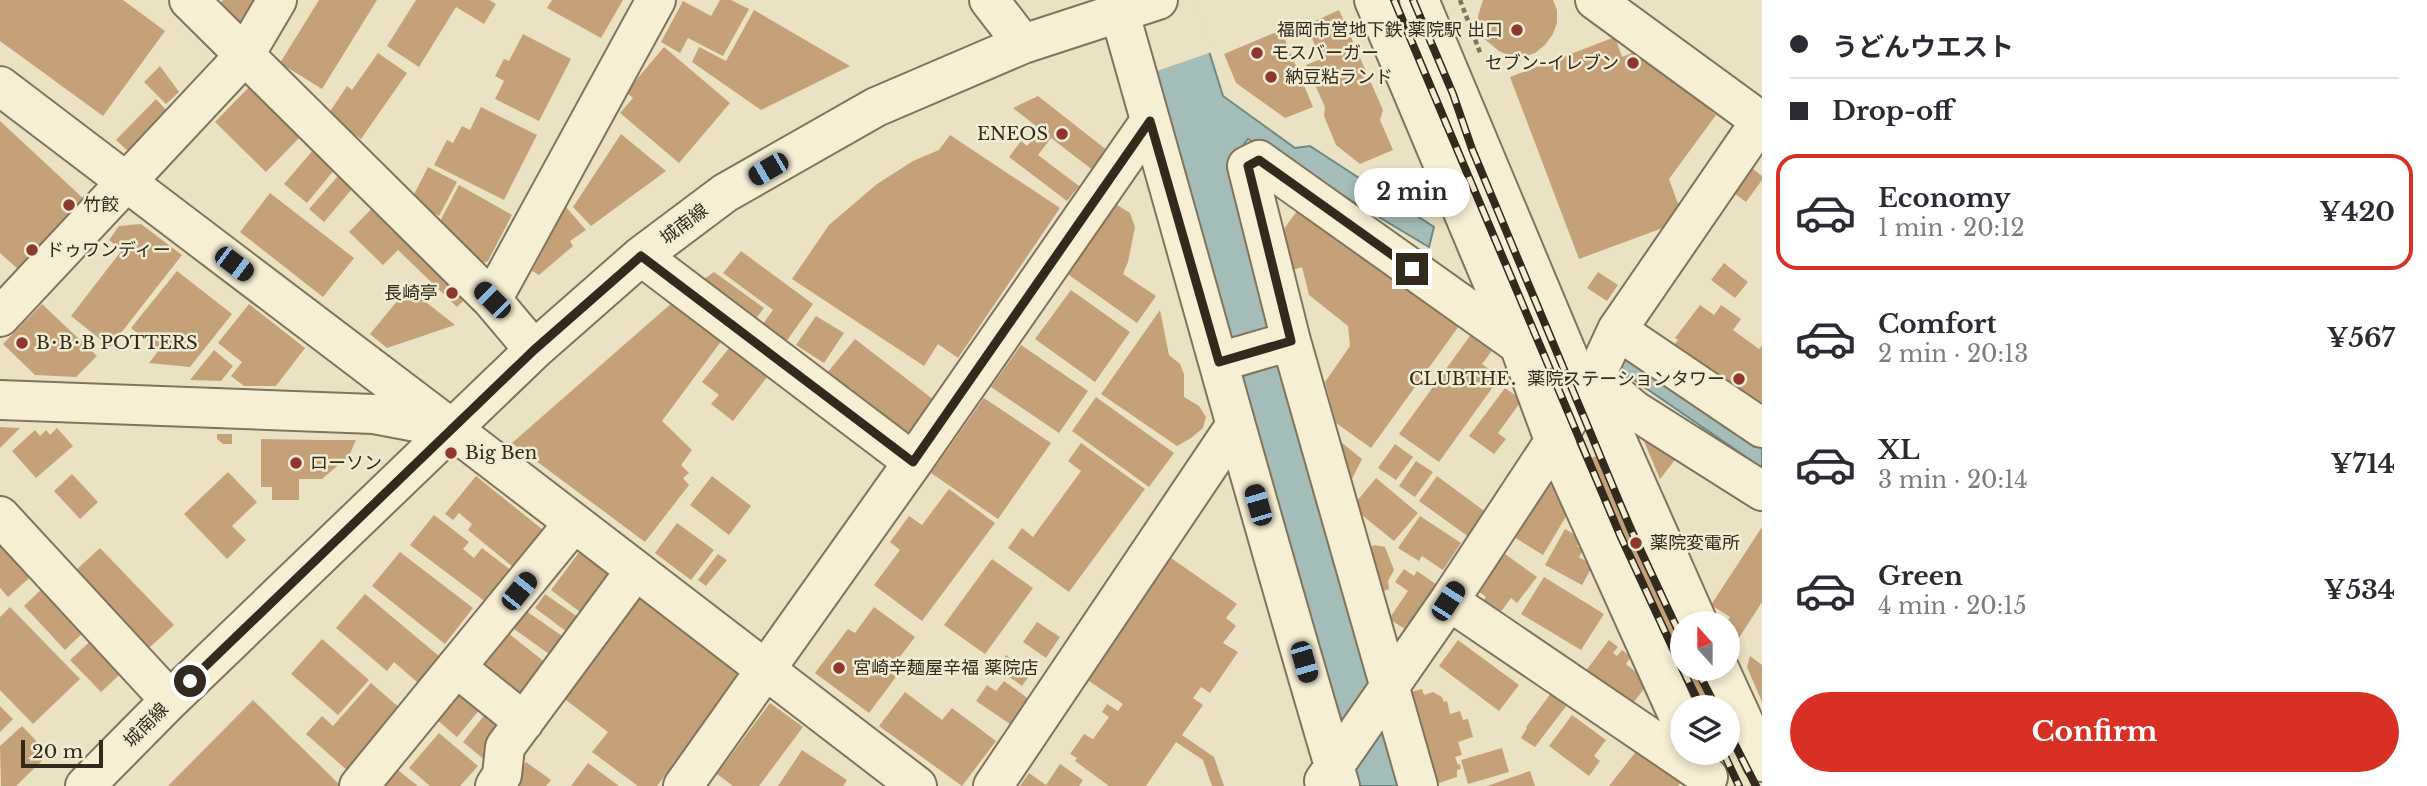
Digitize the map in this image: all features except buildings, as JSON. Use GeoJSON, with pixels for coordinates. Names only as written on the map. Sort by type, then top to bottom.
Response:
{"type":"FeatureCollection","features":[{"type":"Feature","properties":{"kind":"street"},"geometry":{"type":"LineString","coordinates":[[189,0],[492,300],[534,350]]}},
{"type":"Feature","properties":{"kind":"street"},"geometry":{"type":"LineString","coordinates":[[0,317],[244,56],[277,0]]}},
{"type":"Feature","properties":{"kind":"street"},"geometry":{"type":"LineString","coordinates":[[492,300],[656,0]]}},
{"type":"Feature","properties":{"kind":"street"},"geometry":{"type":"LineString","coordinates":[[989,0],[1023,44]]}},
{"type":"Feature","properties":{"kind":"street"},"geometry":{"type":"LineString","coordinates":[[1374,0],[1519,345],[1554,440],[1670,697]]}},
{"type":"Feature","properties":{"kind":"street"},"geometry":{"type":"LineString","coordinates":[[1419,0],[1693,611]]}},
{"type":"Feature","properties":{"kind":"street"},"geometry":{"type":"LineString","coordinates":[[1335,772],[1590,385],[1617,330],[1762,120],[1595,0]]}},
{"type":"Feature","properties":{"kind":"street"},"geometry":{"type":"LineString","coordinates":[[1132,5],[1150,121],[1225,360],[1235,426],[1335,772]]}},
{"type":"Feature","properties":{"kind":"street","name":"城南線"},"geometry":{"type":"LineString","coordinates":[[85,786],[534,350],[641,256],[725,193],[876,107],[1023,44],[1132,5]]}},
{"type":"Feature","properties":{"kind":"street"},"geometry":{"type":"LineString","coordinates":[[0,86],[917,786]]}},
{"type":"Feature","properties":{"kind":"street"},"geometry":{"type":"LineString","coordinates":[[683,786],[1150,121]]}},
{"type":"Feature","properties":{"kind":"street"},"geometry":{"type":"LineString","coordinates":[[1418,786],[1386,693],[1287,342],[1248,166],[1259,160],[1519,345]]}},
{"type":"Feature","properties":{"kind":"street"},"geometry":{"type":"LineString","coordinates":[[641,256],[913,462]]}},
{"type":"Feature","properties":{"kind":"street"},"geometry":{"type":"LineString","coordinates":[[1617,330],[1762,428]]}},
{"type":"Feature","properties":{"kind":"street"},"geometry":{"type":"LineString","coordinates":[[1225,360],[1287,342]]}},
{"type":"Feature","properties":{"kind":"street"},"geometry":{"type":"LineString","coordinates":[[1590,385],[1762,491]]}},
{"type":"Feature","properties":{"kind":"street"},"geometry":{"type":"LineString","coordinates":[[0,400],[374,414],[452,429]]}},
{"type":"Feature","properties":{"kind":"street"},"geometry":{"type":"LineString","coordinates":[[993,786],[1235,426]]}},
{"type":"Feature","properties":{"kind":"street"},"geometry":{"type":"LineString","coordinates":[[0,516],[170,701]]}},
{"type":"Feature","properties":{"kind":"street"},"geometry":{"type":"LineString","coordinates":[[359,786],[573,524]]}},
{"type":"Feature","properties":{"kind":"street"},"geometry":{"type":"LineString","coordinates":[[495,786],[502,775],[505,747],[635,571]]}},
{"type":"Feature","properties":{"kind":"street"},"geometry":{"type":"LineString","coordinates":[[1448,601],[1705,772]]}},
{"type":"Feature","properties":{"kind":"street"},"geometry":{"type":"LineString","coordinates":[[456,667],[524,722]]}},
{"type":"Feature","properties":{"kind":"street"},"geometry":{"type":"LineString","coordinates":[[1725,681],[1762,762]]}},
{"type":"Feature","properties":{"kind":"water"},"geometry":{"type":"Polygon","coordinates":[[[1133,0],[1193,0],[1223,96],[1295,148],[1310,146],[1434,227],[1429,247],[1248,139],[1237,153],[1401,786],[1360,786],[1340,715],[1287,561],[1133,0]]]}},
{"type":"Feature","properties":{"kind":"water"},"geometry":{"type":"Polygon","coordinates":[[[1633,348],[1762,438],[1762,468],[1618,369],[1633,348]]]}},
{"type":"Feature","properties":{"kind":"pier"},"geometry":{"type":"Polygon","coordinates":[[[1131,0],[1196,0],[1212,52],[1151,73],[1131,0]]]}},
{"type":"Feature","properties":{"kind":"railway"},"geometry":{"type":"LineString","coordinates":[[1394,0],[1620,535],[1670,642]]}},
{"type":"Feature","properties":{"kind":"railway"},"geometry":{"type":"LineString","coordinates":[[1413,0],[1453,94],[1472,149],[1631,530],[1670,613]]}},
{"type":"Feature","properties":{"kind":"railway"},"geometry":{"type":"LineString","coordinates":[[1688,681],[1695,695]]}},
{"type":"Feature","properties":{"kind":"railway"},"geometry":{"type":"LineString","coordinates":[[1703,681],[1710,695]]}},
{"type":"Feature","properties":{"kind":"railway"},"geometry":{"type":"LineString","coordinates":[[1740,755],[1756,786]]}},
{"type":"Feature","properties":{"kind":"railway"},"geometry":{"type":"LineString","coordinates":[[1729,765],[1739,786]]}},
{"type":"Feature","properties":{"kind":"place","name":"福岡市営地下鉄 薬院駅 出口"},"geometry":{"type":"Point","coordinates":[1517,30]}},
{"type":"Feature","properties":{"kind":"place","name":"モスバーガー"},"geometry":{"type":"Point","coordinates":[1257,53]}},
{"type":"Feature","properties":{"kind":"place","name":"セブン-イレブン"},"geometry":{"type":"Point","coordinates":[1633,63]}},
{"type":"Feature","properties":{"kind":"place","name":"納豆粘ランド"},"geometry":{"type":"Point","coordinates":[1271,77]}},
{"type":"Feature","properties":{"kind":"place","name":"ENEOS"},"geometry":{"type":"Point","coordinates":[1062,134]}},
{"type":"Feature","properties":{"kind":"place","name":"竹餃"},"geometry":{"type":"Point","coordinates":[69,205]}},
{"type":"Feature","properties":{"kind":"place","name":"ドゥワンディー"},"geometry":{"type":"Point","coordinates":[32,250]}},
{"type":"Feature","properties":{"kind":"place","name":"長崎亭"},"geometry":{"type":"Point","coordinates":[452,293]}},
{"type":"Feature","properties":{"kind":"place","name":"B･B･B POTTERS"},"geometry":{"type":"Point","coordinates":[22,343]}},
{"type":"Feature","properties":{"kind":"place","name":"CLUBTHE．薬院ステーションタワー"},"geometry":{"type":"Point","coordinates":[1739,379]}},
{"type":"Feature","properties":{"kind":"place","name":"Big Ben"},"geometry":{"type":"Point","coordinates":[451,453]}},
{"type":"Feature","properties":{"kind":"place","name":"ローソン"},"geometry":{"type":"Point","coordinates":[296,463]}},
{"type":"Feature","properties":{"kind":"place","name":"薬院変電所"},"geometry":{"type":"Point","coordinates":[1636,543]}},
{"type":"Feature","properties":{"kind":"place","name":"宮崎辛麺屋辛福 薬院店"},"geometry":{"type":"Point","coordinates":[839,668]}},
{"type":"Feature","properties":{"kind":"route"},"geometry":{"type":"LineString","coordinates":[[190,681],[534,350],[641,256],[913,462],[1150,121],[1219,362],[1291,341],[1248,166],[1259,160],[1412,269]]}}]}
